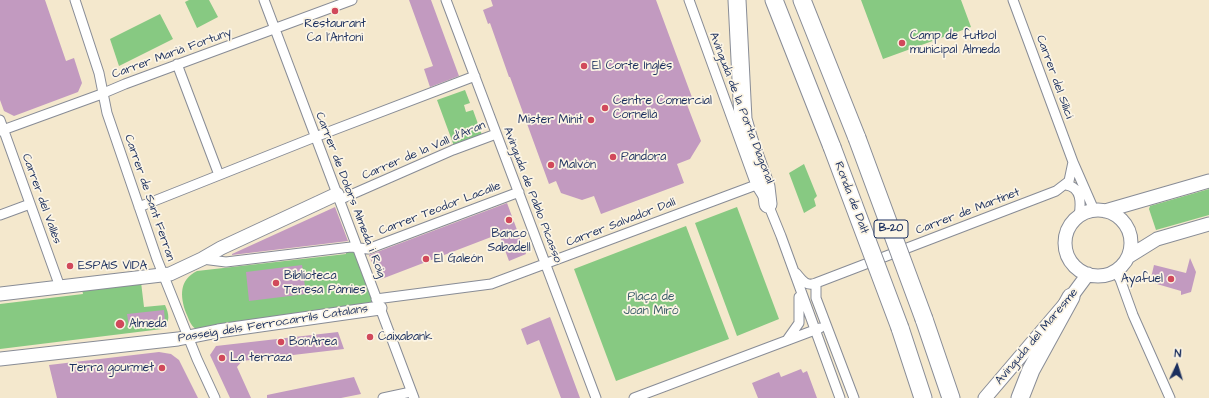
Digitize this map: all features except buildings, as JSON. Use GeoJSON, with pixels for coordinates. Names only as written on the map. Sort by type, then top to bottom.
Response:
{"type":"FeatureCollection","features":[{"type":"Feature","properties":{"kind":"highway"},"geometry":{"type":"LineString","coordinates":[[737,0],[743,119],[766,187],[768,204]]}},
{"type":"Feature","properties":{"kind":"highway","name":"Ronda de Dalt"},"geometry":{"type":"LineString","coordinates":[[774,0],[802,75],[832,147],[900,328],[923,398]]}},
{"type":"Feature","properties":{"kind":"highway","name":"B-20"},"geometry":{"type":"LineString","coordinates":[[802,0],[924,319],[951,398]]}},
{"type":"Feature","properties":{"kind":"highway"},"geometry":{"type":"LineString","coordinates":[[1020,398],[1031,370],[1071,297]]}},
{"type":"Feature","properties":{"kind":"street","name":"Carrer de Sant Ferran"},"geometry":{"type":"LineString","coordinates":[[75,0],[99,73],[107,113],[139,207],[188,337],[215,398]]}},
{"type":"Feature","properties":{"kind":"street","name":"Carrer de Dolors Almeda i Roig"},"geometry":{"type":"LineString","coordinates":[[264,0],[413,395]]}},
{"type":"Feature","properties":{"kind":"street","name":"Carrer Marià Fortuny"},"geometry":{"type":"LineString","coordinates":[[2,130],[275,29],[328,4],[352,0]]}},
{"type":"Feature","properties":{"kind":"street","name":"Avinguda de Pablo Picasso"},"geometry":{"type":"LineString","coordinates":[[446,0],[596,398]]}},
{"type":"Feature","properties":{"kind":"street","name":"Avinguda de la Porta Diagonal"},"geometry":{"type":"LineString","coordinates":[[688,0],[756,185],[768,204],[840,398]]}},
{"type":"Feature","properties":{"kind":"street","name":"Carrer del Silici"},"geometry":{"type":"LineString","coordinates":[[1013,0],[1073,162],[1100,210]]}},
{"type":"Feature","properties":{"kind":"street"},"geometry":{"type":"LineString","coordinates":[[177,64],[219,176]]}},
{"type":"Feature","properties":{"kind":"street"},"geometry":{"type":"LineString","coordinates":[[139,207],[475,76]]}},
{"type":"Feature","properties":{"kind":"street","name":"Carrer del Vallès"},"geometry":{"type":"LineString","coordinates":[[0,120],[2,130],[60,287]]}},
{"type":"Feature","properties":{"kind":"street","name":"Carrer de la Vall d'Aran"},"geometry":{"type":"LineString","coordinates":[[338,197],[496,134]]}},
{"type":"Feature","properties":{"kind":"street"},"geometry":{"type":"LineString","coordinates":[[1073,162],[1070,178],[1066,185],[1074,187],[1077,190],[1081,205],[1079,216],[1069,228],[1065,238],[1065,248],[1069,258],[1075,266],[1088,274],[1099,276],[1115,272],[1128,257],[1157,239],[1209,224]]}},
{"type":"Feature","properties":{"kind":"street"},"geometry":{"type":"LineString","coordinates":[[1079,216],[1209,180]]}},
{"type":"Feature","properties":{"kind":"street","name":"Carrer Salvador Dalí"},"geometry":{"type":"LineString","coordinates":[[378,304],[491,284],[756,185]]}},
{"type":"Feature","properties":{"kind":"street","name":"Carrer de Martinet"},"geometry":{"type":"LineString","coordinates":[[816,283],[1056,191],[1066,185]]}},
{"type":"Feature","properties":{"kind":"street","name":"Carrer Teodor Lacalle"},"geometry":{"type":"LineString","coordinates":[[202,259],[226,262],[357,248],[368,249],[519,192]]}},
{"type":"Feature","properties":{"kind":"street"},"geometry":{"type":"LineString","coordinates":[[0,294],[170,274],[221,248],[338,197]]}},
{"type":"Feature","properties":{"kind":"street"},"geometry":{"type":"LineString","coordinates":[[0,215],[30,204]]}},
{"type":"Feature","properties":{"kind":"street"},"geometry":{"type":"LineString","coordinates":[[1100,210],[1120,218],[1128,228],[1131,245],[1128,257]]}},
{"type":"Feature","properties":{"kind":"street","name":"Avinguda de la Porta Diagonal"},"geometry":{"type":"LineString","coordinates":[[792,267],[805,283],[816,283]]}},
{"type":"Feature","properties":{"kind":"street"},"geometry":{"type":"LineString","coordinates":[[1115,272],[1120,279],[1133,315],[1170,398]]}},
{"type":"Feature","properties":{"kind":"street","name":"Avinguda del Maresme"},"geometry":{"type":"LineString","coordinates":[[985,398],[1071,297],[1088,274]]}},
{"type":"Feature","properties":{"kind":"street"},"geometry":{"type":"LineString","coordinates":[[816,283],[816,298],[854,398]]}},
{"type":"Feature","properties":{"kind":"street","name":"Avinguda de la Porta Diagonal"},"geometry":{"type":"LineString","coordinates":[[786,341],[797,328],[800,320],[798,284]]}},
{"type":"Feature","properties":{"kind":"street","name":"Passeig dels Ferrocarrils Catalans"},"geometry":{"type":"LineString","coordinates":[[0,359],[188,337],[378,304]]}},
{"type":"Feature","properties":{"kind":"street"},"geometry":{"type":"LineString","coordinates":[[634,398],[827,326]]}},
{"type":"Feature","properties":{"kind":"street"},"geometry":{"type":"LineString","coordinates":[[383,398],[413,395]]}},
{"type":"Feature","properties":{"kind":"green space"},"geometry":{"type":"Polygon","coordinates":[[[189,0],[209,0],[218,17],[197,28],[185,2],[189,0]]]}},
{"type":"Feature","properties":{"kind":"green space","name":"Camp de futbol municipal Almeda"},"geometry":{"type":"Polygon","coordinates":[[[861,0],[961,0],[971,27],[883,59],[861,0]]]}},
{"type":"Feature","properties":{"kind":"green space"},"geometry":{"type":"Polygon","coordinates":[[[160,14],[173,39],[119,66],[110,39],[160,14]]]}},
{"type":"Feature","properties":{"kind":"green space"},"geometry":{"type":"Polygon","coordinates":[[[465,90],[470,103],[464,105],[466,112],[473,110],[482,135],[454,146],[437,100],[465,90]]]}},
{"type":"Feature","properties":{"kind":"green space"},"geometry":{"type":"Polygon","coordinates":[[[804,164],[817,196],[814,199],[816,206],[804,213],[789,173],[804,164]]]}},
{"type":"Feature","properties":{"kind":"green space"},"geometry":{"type":"Polygon","coordinates":[[[1209,189],[1209,215],[1156,230],[1149,209],[1150,206],[1209,189]]]}},
{"type":"Feature","properties":{"kind":"green space"},"geometry":{"type":"Polygon","coordinates":[[[737,207],[779,319],[737,336],[695,223],[737,207]]]}},
{"type":"Feature","properties":{"kind":"green space","name":"Plaça de Joan Miró"},"geometry":{"type":"Polygon","coordinates":[[[686,226],[729,339],[616,381],[574,269],[686,226]]]}},
{"type":"Feature","properties":{"kind":"green space"},"geometry":{"type":"Polygon","coordinates":[[[346,251],[355,252],[373,301],[372,304],[196,329],[191,324],[186,313],[182,289],[187,279],[197,271],[346,254],[346,251]]]}},
{"type":"Feature","properties":{"kind":"green space"},"geometry":{"type":"Polygon","coordinates":[[[141,282],[144,307],[165,305],[168,321],[162,329],[0,349],[0,304],[83,294],[82,289],[141,282]]]}},
{"type":"Feature","properties":{"kind":"place","name":"Restaurant Ca l'Antoni"},"geometry":{"type":"Point","coordinates":[335,11]}},
{"type":"Feature","properties":{"kind":"place","name":"Camp de futbol municipal Almeda"},"geometry":{"type":"Point","coordinates":[902,43]}},
{"type":"Feature","properties":{"kind":"place","name":"El Corte Inglés"},"geometry":{"type":"Point","coordinates":[584,66]}},
{"type":"Feature","properties":{"kind":"place","name":"Centre Comercial Cornellà"},"geometry":{"type":"Point","coordinates":[605,108]}},
{"type":"Feature","properties":{"kind":"place","name":"Mister Minit"},"geometry":{"type":"Point","coordinates":[591,120]}},
{"type":"Feature","properties":{"kind":"place","name":"Pandora"},"geometry":{"type":"Point","coordinates":[613,157]}},
{"type":"Feature","properties":{"kind":"place","name":"Malvón"},"geometry":{"type":"Point","coordinates":[551,165]}},
{"type":"Feature","properties":{"kind":"place","name":"Banco Sabadell"},"geometry":{"type":"Point","coordinates":[509,220]}},
{"type":"Feature","properties":{"kind":"place","name":"El Galeón"},"geometry":{"type":"Point","coordinates":[426,259]}},
{"type":"Feature","properties":{"kind":"place","name":"ESPAIS VIDA"},"geometry":{"type":"Point","coordinates":[70,266]}},
{"type":"Feature","properties":{"kind":"place","name":"Ayafuel"},"geometry":{"type":"Point","coordinates":[1171,279]}},
{"type":"Feature","properties":{"kind":"place","name":"Biblioteca Teresa Pàmies"},"geometry":{"type":"Point","coordinates":[276,283]}},
{"type":"Feature","properties":{"kind":"place","name":"Almeda"},"geometry":{"type":"Point","coordinates":[120,324]}},
{"type":"Feature","properties":{"kind":"place","name":"Caixabank"},"geometry":{"type":"Point","coordinates":[370,337]}},
{"type":"Feature","properties":{"kind":"place","name":"BonÀrea"},"geometry":{"type":"Point","coordinates":[281,342]}},
{"type":"Feature","properties":{"kind":"place","name":"La terraza"},"geometry":{"type":"Point","coordinates":[222,358]}},
{"type":"Feature","properties":{"kind":"place","name":"Terra gourmet"},"geometry":{"type":"Point","coordinates":[162,368]}}]}
